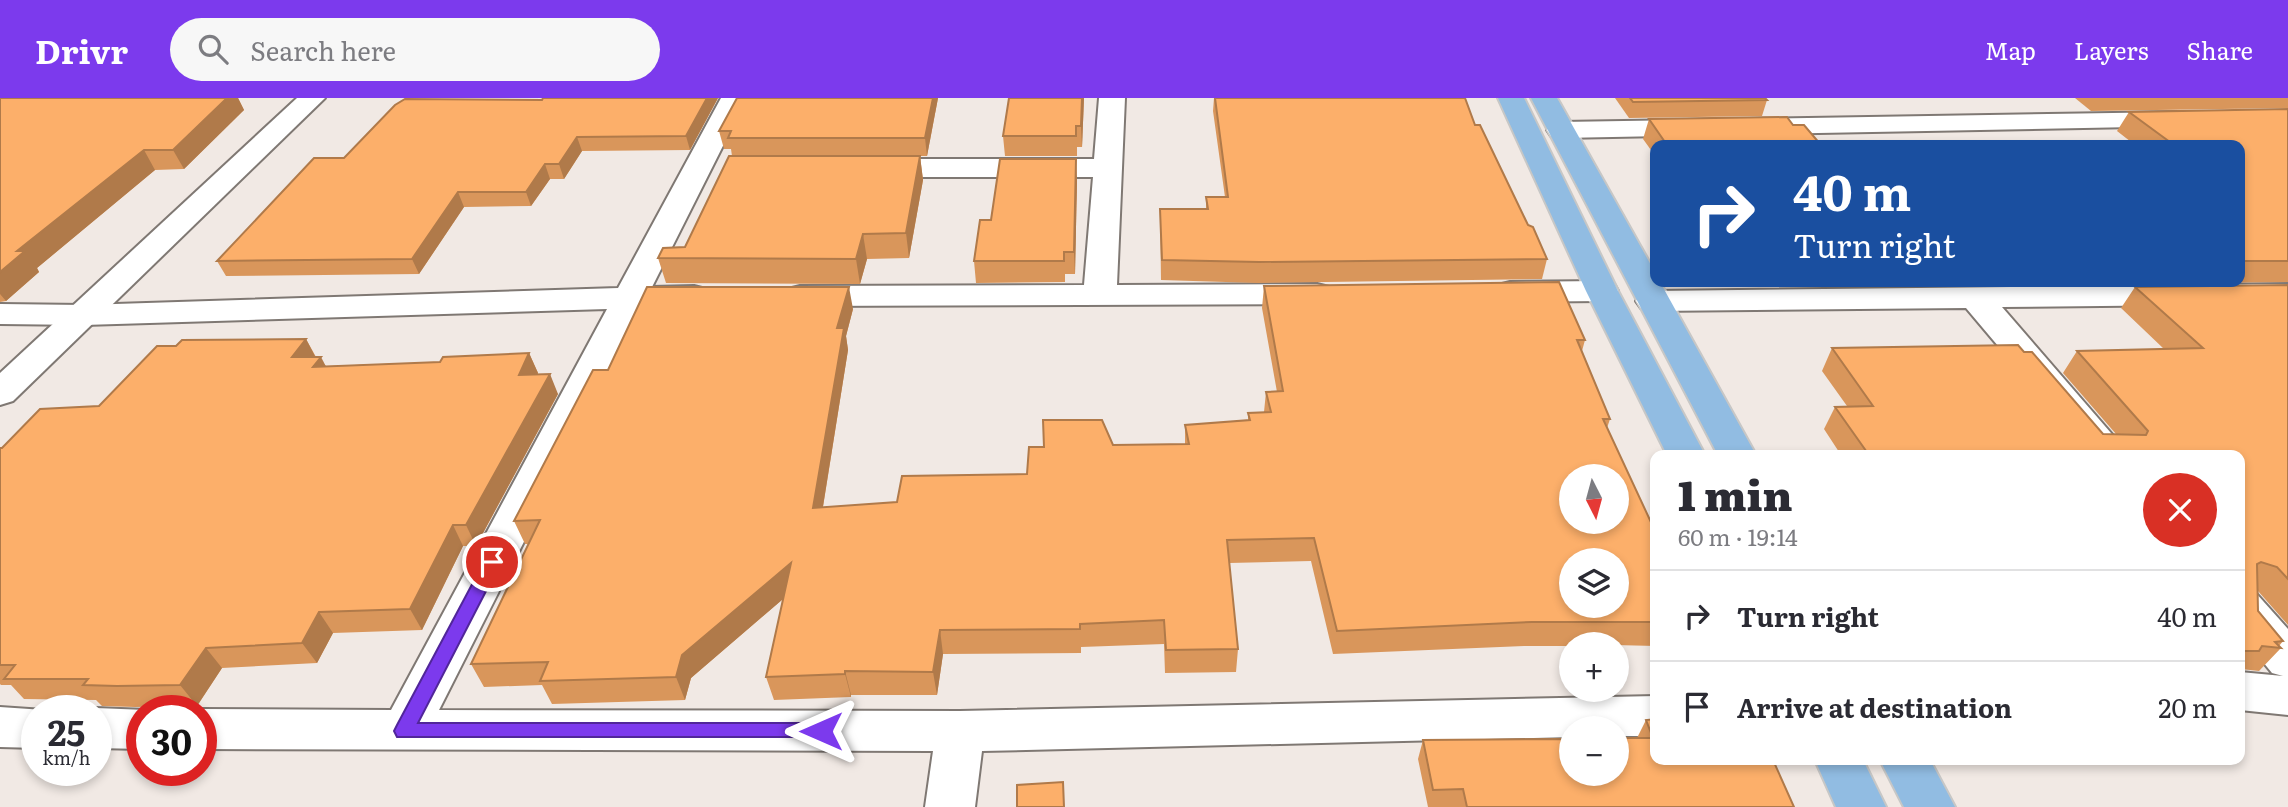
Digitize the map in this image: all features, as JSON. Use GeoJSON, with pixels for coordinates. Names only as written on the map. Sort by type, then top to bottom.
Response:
{"type":"FeatureCollection","features":[{"type":"Feature","properties":{"kind":"main road"},"geometry":{"type":"LineString","coordinates":[[1511,98],[1602,291],[1683,450]]}},
{"type":"Feature","properties":{"kind":"main road"},"geometry":{"type":"LineString","coordinates":[[1544,98],[1734,450]]}},
{"type":"Feature","properties":{"kind":"main road"},"geometry":{"type":"LineString","coordinates":[[1841,765],[1861,807]]}},
{"type":"Feature","properties":{"kind":"main road"},"geometry":{"type":"LineString","coordinates":[[1907,765],[1930,807]]}},
{"type":"Feature","properties":{"kind":"street"},"geometry":{"type":"LineString","coordinates":[[0,393],[312,98]]}},
{"type":"Feature","properties":{"kind":"street"},"geometry":{"type":"LineString","coordinates":[[404,731],[631,296],[711,168],[734,98]]}},
{"type":"Feature","properties":{"kind":"street"},"geometry":{"type":"LineString","coordinates":[[1100,297],[1112,98]]}},
{"type":"Feature","properties":{"kind":"street"},"geometry":{"type":"LineString","coordinates":[[1561,130],[2204,119]]}},
{"type":"Feature","properties":{"kind":"street"},"geometry":{"type":"LineString","coordinates":[[848,168],[1108,168]]}},
{"type":"Feature","properties":{"kind":"street"},"geometry":{"type":"LineString","coordinates":[[1477,292],[1602,291]]}},
{"type":"Feature","properties":{"kind":"street"},"geometry":{"type":"LineString","coordinates":[[769,296],[1100,297],[1351,294]]}},
{"type":"Feature","properties":{"kind":"street"},"geometry":{"type":"LineString","coordinates":[[1653,301],[2288,294]]}},
{"type":"Feature","properties":{"kind":"street"},"geometry":{"type":"LineString","coordinates":[[0,314],[83,315],[631,296],[728,296]]}},
{"type":"Feature","properties":{"kind":"street"},"geometry":{"type":"LineString","coordinates":[[1976,298],[2107,450]]}},
{"type":"Feature","properties":{"kind":"street"},"geometry":{"type":"LineString","coordinates":[[2245,610],[2288,660]]}},
{"type":"Feature","properties":{"kind":"street"},"geometry":{"type":"LineString","coordinates":[[2245,692],[2288,696]]}},
{"type":"Feature","properties":{"kind":"street"},"geometry":{"type":"LineString","coordinates":[[217,729],[960,731],[1650,716]]}},
{"type":"Feature","properties":{"kind":"street"},"geometry":{"type":"LineString","coordinates":[[0,727],[21,728]]}},
{"type":"Feature","properties":{"kind":"street"},"geometry":{"type":"LineString","coordinates":[[950,807],[960,731]]}},
{"type":"Feature","properties":{"kind":"building"},"geometry":{"type":"Polygon","coordinates":[[[0,98],[227,98],[173,150],[144,150],[17,251],[25,251],[0,272],[0,98]]]}},
{"type":"Feature","properties":{"kind":"building"},"geometry":{"type":"Polygon","coordinates":[[[707,98],[686,136],[577,137],[559,164],[545,164],[526,192],[458,192],[412,259],[217,261],[314,158],[344,158],[395,105],[405,99],[707,98]]]}},
{"type":"Feature","properties":{"kind":"building"},"geometry":{"type":"Polygon","coordinates":[[[737,98],[933,98],[925,138],[728,138],[731,131],[719,131],[737,98]]]}},
{"type":"Feature","properties":{"kind":"building"},"geometry":{"type":"Polygon","coordinates":[[[1009,98],[1082,98],[1081,126],[1076,126],[1076,136],[1003,136],[1009,98]]]}},
{"type":"Feature","properties":{"kind":"building"},"geometry":{"type":"Polygon","coordinates":[[[1215,98],[1465,98],[1475,125],[1480,125],[1547,259],[1259,262],[1162,260],[1160,209],[1208,209],[1206,197],[1228,197],[1215,98]]]}},
{"type":"Feature","properties":{"kind":"building"},"geometry":{"type":"Polygon","coordinates":[[[1630,98],[1765,98],[1767,100],[1633,102],[1630,98]]]}},
{"type":"Feature","properties":{"kind":"building"},"geometry":{"type":"Polygon","coordinates":[[[2288,109],[2288,261],[2245,261],[2245,140],[2167,140],[2129,112],[2288,109]]]}},
{"type":"Feature","properties":{"kind":"building"},"geometry":{"type":"Polygon","coordinates":[[[1787,117],[1793,125],[1804,125],[1817,140],[1664,140],[1649,119],[1787,117]]]}},
{"type":"Feature","properties":{"kind":"building"},"geometry":{"type":"Polygon","coordinates":[[[729,156],[920,156],[906,233],[863,234],[856,259],[658,258],[663,248],[685,247],[729,156]]]}},
{"type":"Feature","properties":{"kind":"building"},"geometry":{"type":"Polygon","coordinates":[[[1000,159],[1076,159],[1074,252],[1064,252],[1064,261],[974,261],[980,220],[991,220],[1000,159]]]}},
{"type":"Feature","properties":{"kind":"building"},"geometry":{"type":"Polygon","coordinates":[[[1559,282],[1585,340],[1577,340],[1610,419],[1603,419],[1624,464],[1559,464],[1559,534],[1629,534],[1629,475],[1650,520],[1650,622],[1532,622],[1337,631],[1314,538],[1227,540],[1238,649],[1166,650],[1164,620],[1080,624],[1080,629],[940,630],[933,672],[845,671],[845,674],[766,677],[791,563],[682,655],[676,677],[540,681],[548,662],[471,664],[540,520],[514,521],[593,370],[608,370],[647,287],[849,287],[837,328],[844,328],[813,508],[897,502],[902,476],[1027,474],[1029,447],[1044,447],[1043,420],[1102,420],[1113,445],[1189,444],[1185,425],[1250,420],[1248,413],[1271,412],[1266,392],[1283,391],[1264,286],[1559,282]]]}},
{"type":"Feature","properties":{"kind":"building"},"geometry":{"type":"Polygon","coordinates":[[[2288,285],[2288,579],[2277,567],[2261,562],[2257,564],[2258,611],[2283,641],[2275,642],[2281,648],[2262,646],[2259,651],[2245,651],[2245,450],[1865,450],[1835,407],[1873,406],[1832,348],[2018,345],[2024,352],[2032,352],[2103,434],[2146,435],[2148,431],[2077,351],[2203,348],[2135,287],[2288,285]]]}},
{"type":"Feature","properties":{"kind":"building"},"geometry":{"type":"Polygon","coordinates":[[[306,339],[292,357],[321,357],[313,367],[440,362],[443,357],[529,353],[519,375],[550,374],[466,525],[453,525],[410,609],[319,612],[302,643],[206,648],[180,685],[83,685],[88,679],[4,679],[15,665],[0,665],[0,448],[40,409],[99,406],[157,346],[176,346],[182,340],[306,339]]]}},
{"type":"Feature","properties":{"kind":"building"},"geometry":{"type":"Polygon","coordinates":[[[1629,738],[1650,738],[1650,765],[1775,765],[1794,807],[1467,807],[1463,789],[1433,790],[1423,740],[1559,739],[1559,786],[1629,786],[1629,738]]]}},
{"type":"Feature","properties":{"kind":"building"},"geometry":{"type":"Polygon","coordinates":[[[1063,782],[1064,807],[1017,807],[1017,785],[1063,782]]]}},
{"type":"Feature","properties":{"kind":"route"},"geometry":{"type":"LineString","coordinates":[[492,562],[404,731],[821,731]]}}]}
